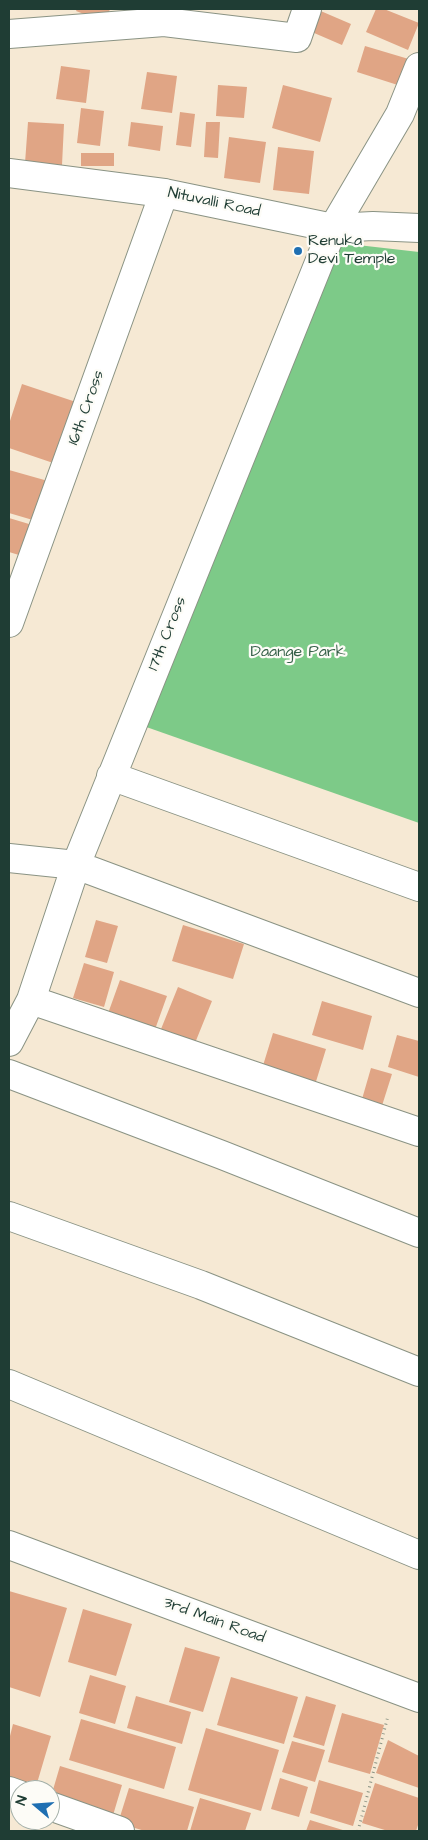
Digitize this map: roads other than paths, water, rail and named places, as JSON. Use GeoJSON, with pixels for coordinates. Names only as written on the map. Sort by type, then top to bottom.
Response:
{"type":"FeatureCollection","features":[{"type":"Feature","properties":{"kind":"street"},"geometry":{"type":"LineString","coordinates":[[9,34],[167,16],[297,38],[307,9]]}},
{"type":"Feature","properties":{"kind":"street","name":"17th Cross"},"geometry":{"type":"LineString","coordinates":[[9,1042],[31,1000],[76,865],[333,228],[400,114],[419,67]]}},
{"type":"Feature","properties":{"kind":"street","name":"Nituvalli Road"},"geometry":{"type":"LineString","coordinates":[[9,173],[164,193],[333,228],[373,226],[419,228]]}},
{"type":"Feature","properties":{"kind":"street","name":"16th Cross"},"geometry":{"type":"LineString","coordinates":[[9,623],[164,193]]}},
{"type":"Feature","properties":{"kind":"street"},"geometry":{"type":"LineString","coordinates":[[111,776],[419,887]]}},
{"type":"Feature","properties":{"kind":"street"},"geometry":{"type":"LineString","coordinates":[[9,858],[76,865],[419,993]]}},
{"type":"Feature","properties":{"kind":"street"},"geometry":{"type":"LineString","coordinates":[[31,1000],[419,1132]]}},
{"type":"Feature","properties":{"kind":"street"},"geometry":{"type":"LineString","coordinates":[[9,1074],[419,1233]]}},
{"type":"Feature","properties":{"kind":"street"},"geometry":{"type":"LineString","coordinates":[[9,1216],[201,1285],[419,1372]]}},
{"type":"Feature","properties":{"kind":"street"},"geometry":{"type":"LineString","coordinates":[[9,1384],[419,1554]]}},
{"type":"Feature","properties":{"kind":"street","name":"3rd Main Road"},"geometry":{"type":"LineString","coordinates":[[9,1545],[407,1693]]}},
{"type":"Feature","properties":{"kind":"street"},"geometry":{"type":"LineString","coordinates":[[60,1810],[120,1831]]}},
{"type":"Feature","properties":{"kind":"place","name":"Renuka Devi Temple"},"geometry":{"type":"Point","coordinates":[298,251]}},
{"type":"Feature","properties":{"kind":"park label","name":"Daange Park"},"geometry":{"type":"Point","coordinates":[298,653]}}]}
